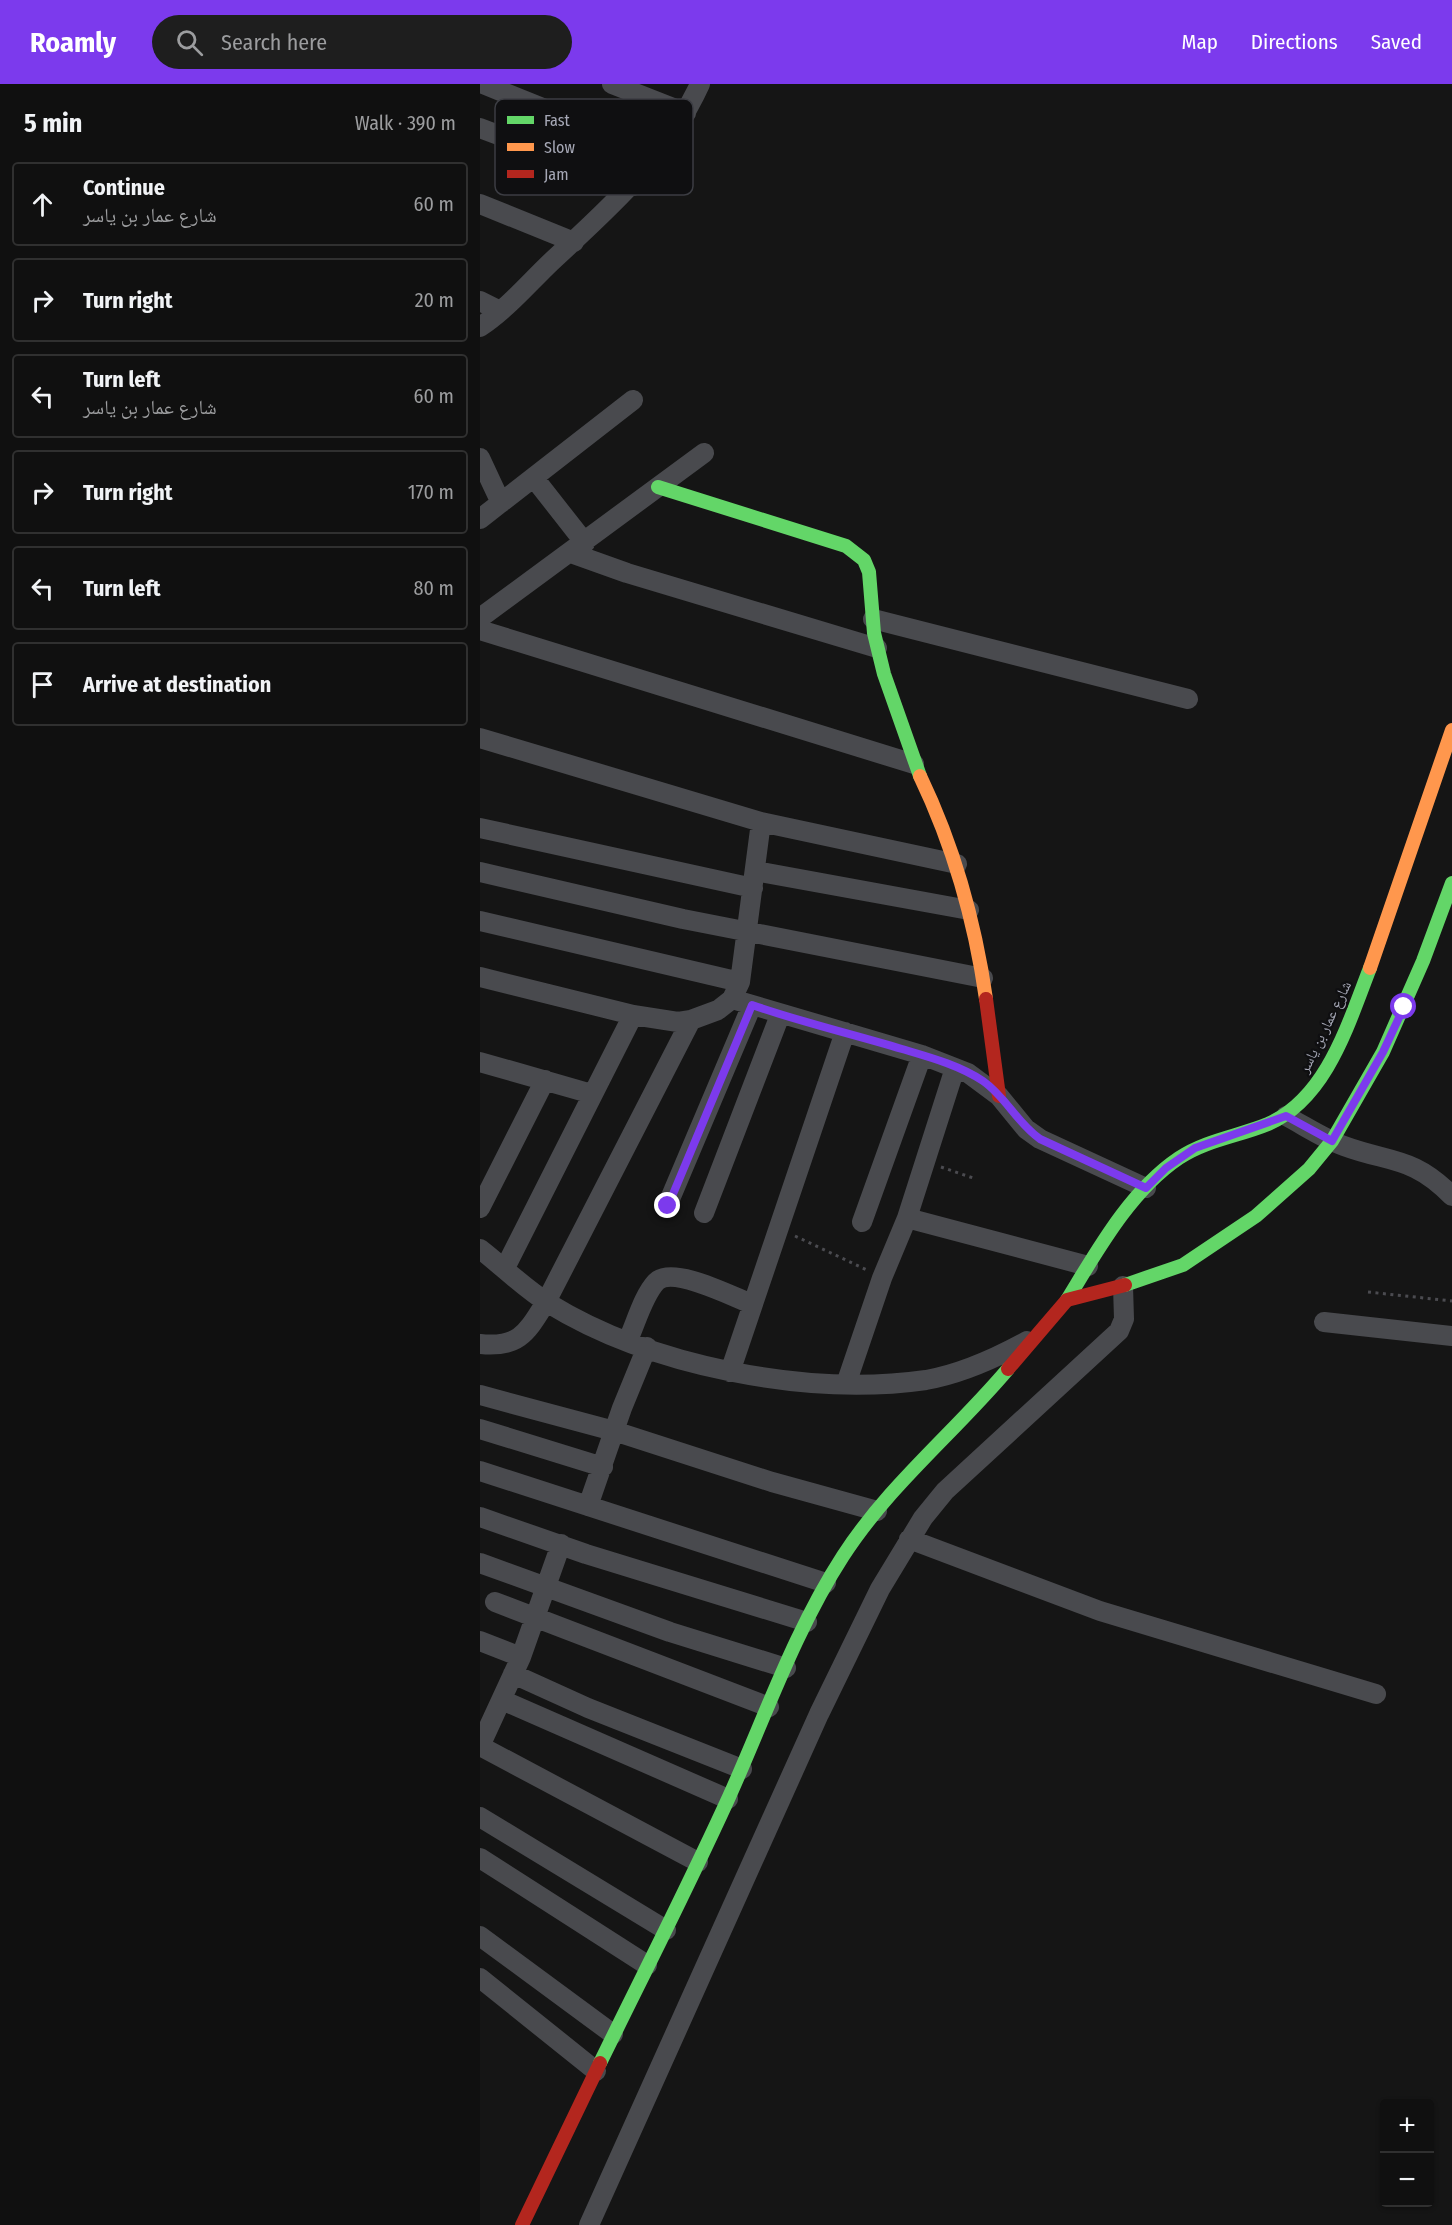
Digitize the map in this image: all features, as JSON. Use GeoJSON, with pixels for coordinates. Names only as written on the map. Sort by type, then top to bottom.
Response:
{"type":"FeatureCollection","features":[{"type":"Feature","properties":{"kind":"street"},"geometry":{"type":"LineString","coordinates":[[483,84],[520,99]]}},
{"type":"Feature","properties":{"kind":"street"},"geometry":{"type":"LineString","coordinates":[[612,84],[650,99]]}},
{"type":"Feature","properties":{"kind":"street"},"geometry":{"type":"LineString","coordinates":[[693,99],[700,84]]}},
{"type":"Feature","properties":{"kind":"street"},"geometry":{"type":"LineString","coordinates":[[480,128],[495,134]]}},
{"type":"Feature","properties":{"kind":"street"},"geometry":{"type":"LineString","coordinates":[[480,327],[624,195]]}},
{"type":"Feature","properties":{"kind":"street"},"geometry":{"type":"LineString","coordinates":[[480,204],[574,242]]}},
{"type":"Feature","properties":{"kind":"street"},"geometry":{"type":"LineString","coordinates":[[480,301],[500,311]]}},
{"type":"Feature","properties":{"kind":"street"},"geometry":{"type":"LineString","coordinates":[[480,519],[633,400]]}},
{"type":"Feature","properties":{"kind":"street"},"geometry":{"type":"LineString","coordinates":[[480,618],[704,453]]}},
{"type":"Feature","properties":{"kind":"street"},"geometry":{"type":"LineString","coordinates":[[480,458],[501,503]]}},
{"type":"Feature","properties":{"kind":"street"},"geometry":{"type":"LineString","coordinates":[[534,478],[578,548],[627,573],[877,648]]}},
{"type":"Feature","properties":{"kind":"street"},"geometry":{"type":"LineString","coordinates":[[658,487],[852,549],[864,560],[870,572],[877,648],[914,764],[944,824],[969,910],[983,978],[999,1096]]}},
{"type":"Feature","properties":{"kind":"street"},"geometry":{"type":"LineString","coordinates":[[873,619],[1188,699]]}},
{"type":"Feature","properties":{"kind":"street"},"geometry":{"type":"LineString","coordinates":[[480,630],[914,764]]}},
{"type":"Feature","properties":{"kind":"street","name":"شارع عمار بن ياسر"},"geometry":{"type":"LineString","coordinates":[[522,2225],[613,2034],[666,1930],[826,1583],[877,1511],[923,1457],[978,1406],[1041,1334],[1146,1188],[1166,1168],[1195,1148],[1295,1120],[1303,1101],[1318,1081],[1342,1036],[1375,959],[1452,730]]}},
{"type":"Feature","properties":{"kind":"street"},"geometry":{"type":"LineString","coordinates":[[480,738],[761,822],[957,864]]}},
{"type":"Feature","properties":{"kind":"street"},"geometry":{"type":"LineString","coordinates":[[480,977],[633,1015],[678,1022],[691,1020],[718,1010],[736,990],[747,933],[761,822]]}},
{"type":"Feature","properties":{"kind":"street"},"geometry":{"type":"LineString","coordinates":[[480,828],[754,880],[969,910]]}},
{"type":"Feature","properties":{"kind":"street"},"geometry":{"type":"LineString","coordinates":[[480,872],[747,933],[983,978]]}},
{"type":"Feature","properties":{"kind":"street"},"geometry":{"type":"LineString","coordinates":[[1067,1300],[1123,1286],[1183,1265],[1257,1216],[1309,1169],[1378,1062],[1404,1007],[1452,883]]}},
{"type":"Feature","properties":{"kind":"street"},"geometry":{"type":"LineString","coordinates":[[480,921],[736,990],[752,1005],[780,1015],[922,1055],[955,1068],[984,1082],[999,1096],[1026,1129],[1040,1139],[1146,1188]]}},
{"type":"Feature","properties":{"kind":"street"},"geometry":{"type":"LineString","coordinates":[[668,1206],[752,1005]]}},
{"type":"Feature","properties":{"kind":"street"},"geometry":{"type":"LineString","coordinates":[[505,1268],[633,1015]]}},
{"type":"Feature","properties":{"kind":"street"},"geometry":{"type":"LineString","coordinates":[[704,1213],[780,1015]]}},
{"type":"Feature","properties":{"kind":"street"},"geometry":{"type":"LineString","coordinates":[[480,1344],[496,1346],[518,1339],[527,1331],[546,1302],[691,1020]]}},
{"type":"Feature","properties":{"kind":"street"},"geometry":{"type":"LineString","coordinates":[[730,1372],[777,1227],[845,1032]]}},
{"type":"Feature","properties":{"kind":"street"},"geometry":{"type":"LineString","coordinates":[[862,1222],[922,1055]]}},
{"type":"Feature","properties":{"kind":"street"},"geometry":{"type":"LineString","coordinates":[[480,1062],[592,1094]]}},
{"type":"Feature","properties":{"kind":"street"},"geometry":{"type":"LineString","coordinates":[[846,1384],[882,1278],[907,1218],[955,1068]]}},
{"type":"Feature","properties":{"kind":"street"},"geometry":{"type":"LineString","coordinates":[[480,1208],[545,1080]]}},
{"type":"Feature","properties":{"kind":"street"},"geometry":{"type":"LineString","coordinates":[[1295,1120],[1352,1149],[1398,1159],[1410,1164],[1433,1178],[1452,1196]]}},
{"type":"Feature","properties":{"kind":"street"},"geometry":{"type":"LineString","coordinates":[[907,1218],[1088,1266]]}},
{"type":"Feature","properties":{"kind":"street"},"geometry":{"type":"LineString","coordinates":[[480,1249],[546,1302],[585,1323],[647,1347],[730,1372],[787,1381],[846,1384],[928,1379],[993,1359],[1041,1334]]}},
{"type":"Feature","properties":{"kind":"street"},"geometry":{"type":"LineString","coordinates":[[628,1340],[651,1290],[664,1276],[686,1278],[752,1304]]}},
{"type":"Feature","properties":{"kind":"street"},"geometry":{"type":"LineString","coordinates":[[589,2225],[627,2146],[711,1953],[772,1824],[819,1714],[880,1589],[909,1539],[945,1491],[1119,1331],[1124,1319],[1123,1286]]}},
{"type":"Feature","properties":{"kind":"street"},"geometry":{"type":"LineString","coordinates":[[1324,1322],[1452,1336]]}},
{"type":"Feature","properties":{"kind":"street"},"geometry":{"type":"LineString","coordinates":[[588,1506],[647,1347]]}},
{"type":"Feature","properties":{"kind":"street"},"geometry":{"type":"LineString","coordinates":[[480,1395],[614,1431],[791,1488],[877,1511]]}},
{"type":"Feature","properties":{"kind":"street"},"geometry":{"type":"LineString","coordinates":[[480,1429],[603,1467]]}},
{"type":"Feature","properties":{"kind":"street"},"geometry":{"type":"LineString","coordinates":[[480,1471],[826,1583]]}},
{"type":"Feature","properties":{"kind":"street"},"geometry":{"type":"LineString","coordinates":[[480,1517],[807,1622]]}},
{"type":"Feature","properties":{"kind":"street"},"geometry":{"type":"LineString","coordinates":[[909,1539],[1100,1611],[1376,1694]]}},
{"type":"Feature","properties":{"kind":"street"},"geometry":{"type":"LineString","coordinates":[[561,1544],[536,1619],[480,1746],[698,1862]]}},
{"type":"Feature","properties":{"kind":"street"},"geometry":{"type":"LineString","coordinates":[[480,1563],[669,1632],[786,1668]]}},
{"type":"Feature","properties":{"kind":"street"},"geometry":{"type":"LineString","coordinates":[[495,1602],[769,1707]]}},
{"type":"Feature","properties":{"kind":"street"},"geometry":{"type":"LineString","coordinates":[[480,1641],[588,1708],[742,1769]]}},
{"type":"Feature","properties":{"kind":"street"},"geometry":{"type":"LineString","coordinates":[[502,1700],[728,1799]]}},
{"type":"Feature","properties":{"kind":"street"},"geometry":{"type":"LineString","coordinates":[[480,1817],[666,1930]]}},
{"type":"Feature","properties":{"kind":"street"},"geometry":{"type":"LineString","coordinates":[[480,1858],[647,1965]]}},
{"type":"Feature","properties":{"kind":"street"},"geometry":{"type":"LineString","coordinates":[[480,1936],[613,2034]]}},
{"type":"Feature","properties":{"kind":"street"},"geometry":{"type":"LineString","coordinates":[[480,1978],[596,2071]]}},
{"type":"Feature","properties":{"kind":"path"},"geometry":{"type":"LineString","coordinates":[[924,1161],[976,1179]]}},
{"type":"Feature","properties":{"kind":"path"},"geometry":{"type":"LineString","coordinates":[[777,1227],[882,1278]]}},
{"type":"Feature","properties":{"kind":"path"},"geometry":{"type":"LineString","coordinates":[[1368,1292],[1452,1301]]}},
{"type":"Feature","properties":{"kind":"traffic: fast"},"geometry":{"type":"LineString","coordinates":[[658,487],[846,546],[864,560],[869,572],[874,633],[884,674],[920,776]]}},
{"type":"Feature","properties":{"kind":"traffic: fast"},"geometry":{"type":"LineString","coordinates":[[1125,1285],[1183,1265],[1256,1216],[1309,1169],[1332,1141],[1383,1052],[1423,961],[1452,883]]}},
{"type":"Feature","properties":{"kind":"traffic: fast"},"geometry":{"type":"LineString","coordinates":[[1067,1300],[1116,1223],[1145,1187],[1161,1172],[1179,1158],[1211,1142],[1268,1124],[1288,1112],[1306,1097],[1333,1057],[1344,1035],[1370,968]]}},
{"type":"Feature","properties":{"kind":"traffic: fast"},"geometry":{"type":"LineString","coordinates":[[600,2063],[682,1898],[795,1644],[826,1584],[861,1530],[881,1506],[1008,1369]]}},
{"type":"Feature","properties":{"kind":"traffic: slow"},"geometry":{"type":"LineString","coordinates":[[1370,968],[1452,730]]}},
{"type":"Feature","properties":{"kind":"traffic: slow"},"geometry":{"type":"LineString","coordinates":[[920,776],[943,830],[962,885],[976,942],[986,999]]}},
{"type":"Feature","properties":{"kind":"traffic: jam"},"geometry":{"type":"LineString","coordinates":[[986,999],[999,1096]]}},
{"type":"Feature","properties":{"kind":"traffic: jam"},"geometry":{"type":"LineString","coordinates":[[1008,1369],[1067,1300],[1125,1285]]}},
{"type":"Feature","properties":{"kind":"traffic: jam"},"geometry":{"type":"LineString","coordinates":[[522,2225],[600,2063]]}},
{"type":"Feature","properties":{"kind":"route"},"geometry":{"type":"LineString","coordinates":[[668,1206],[752,1005],[922,1055],[968,1073],[984,1082],[999,1096],[1026,1129],[1040,1139],[1057,1149],[1146,1188],[1166,1168],[1195,1148],[1286,1116],[1332,1141],[1383,1052],[1404,1007]]}}]}
